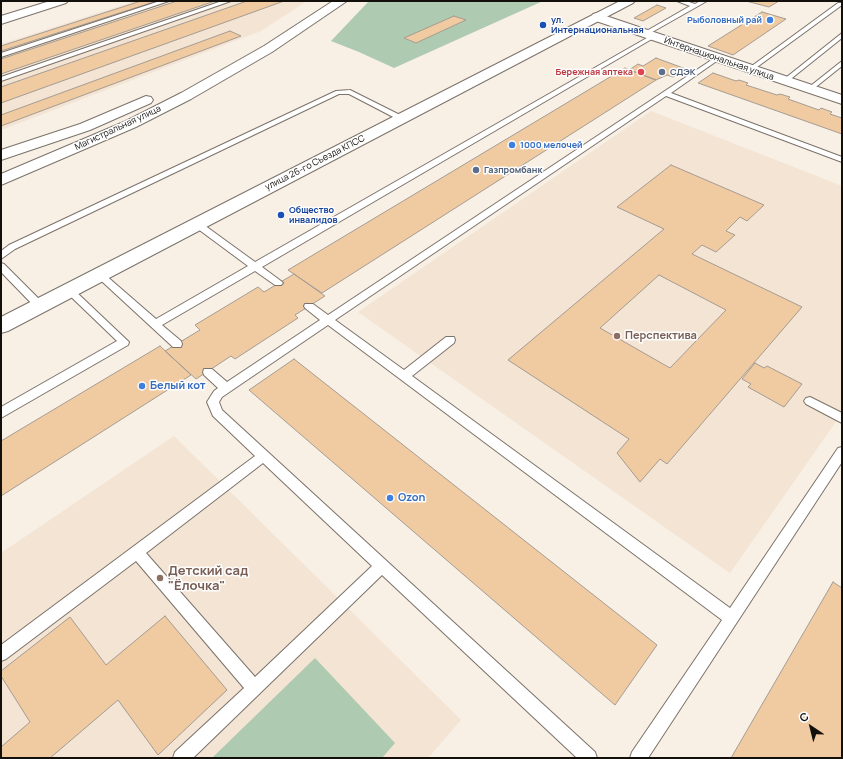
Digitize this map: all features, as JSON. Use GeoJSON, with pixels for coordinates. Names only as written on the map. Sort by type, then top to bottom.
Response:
{"type":"FeatureCollection","features":[{"type":"Feature","properties":{"kind":"main road"},"geometry":{"type":"LineString","coordinates":[[1,20],[62,1]]}},
{"type":"Feature","properties":{"kind":"main road","name":"Магистральная улица"},"geometry":{"type":"LineString","coordinates":[[1,154],[85,127],[158,95],[254,45],[323,1]]}},
{"type":"Feature","properties":{"kind":"main road","name":"Магистральная улица"},"geometry":{"type":"LineString","coordinates":[[1,180],[131,124],[233,70],[301,29],[342,1]]}},
{"type":"Feature","properties":{"kind":"main road","name":"улица 26-го Съезда КПСС"},"geometry":{"type":"LineString","coordinates":[[1,326],[629,1]]}},
{"type":"Feature","properties":{"kind":"main road","name":"Интернациональная улица"},"geometry":{"type":"LineString","coordinates":[[597,17],[842,100]]}},
{"type":"Feature","properties":{"kind":"lane"},"geometry":{"type":"LineString","coordinates":[[1,55],[166,1]]}},
{"type":"Feature","properties":{"kind":"lane"},"geometry":{"type":"LineString","coordinates":[[1,79],[228,1]]}},
{"type":"Feature","properties":{"kind":"lane"},"geometry":{"type":"LineString","coordinates":[[680,1],[695,6]]}},
{"type":"Feature","properties":{"kind":"lane"},"geometry":{"type":"LineString","coordinates":[[155,324],[649,35],[704,1]]}},
{"type":"Feature","properties":{"kind":"lane"},"geometry":{"type":"LineString","coordinates":[[751,69],[840,4]]}},
{"type":"Feature","properties":{"kind":"lane"},"geometry":{"type":"LineString","coordinates":[[785,81],[842,35]]}},
{"type":"Feature","properties":{"kind":"lane"},"geometry":{"type":"LineString","coordinates":[[589,758],[217,413],[213,402],[218,394],[226,388],[718,58]]}},
{"type":"Feature","properties":{"kind":"lane"},"geometry":{"type":"LineString","coordinates":[[810,89],[842,63]]}},
{"type":"Feature","properties":{"kind":"lane"},"geometry":{"type":"LineString","coordinates":[[1,256],[12,247],[338,92],[350,92],[402,118]]}},
{"type":"Feature","properties":{"kind":"lane"},"geometry":{"type":"LineString","coordinates":[[665,93],[842,160]]}},
{"type":"Feature","properties":{"kind":"lane"},"geometry":{"type":"LineString","coordinates":[[198,224],[278,283]]}},
{"type":"Feature","properties":{"kind":"lane"},"geometry":{"type":"LineString","coordinates":[[1,266],[40,306]]}},
{"type":"Feature","properties":{"kind":"lane"},"geometry":{"type":"LineString","coordinates":[[100,275],[177,344]]}},
{"type":"Feature","properties":{"kind":"lane"},"geometry":{"type":"LineString","coordinates":[[1,413],[124,342],[69,290]]}},
{"type":"Feature","properties":{"kind":"lane"},"geometry":{"type":"LineString","coordinates":[[309,306],[731,618]]}},
{"type":"Feature","properties":{"kind":"lane"},"geometry":{"type":"LineString","coordinates":[[404,376],[450,340]]}},
{"type":"Feature","properties":{"kind":"lane"},"geometry":{"type":"LineString","coordinates":[[208,372],[226,388]]}},
{"type":"Feature","properties":{"kind":"lane"},"geometry":{"type":"LineString","coordinates":[[810,401],[842,418]]}},
{"type":"Feature","properties":{"kind":"lane"},"geometry":{"type":"LineString","coordinates":[[638,758],[842,452]]}},
{"type":"Feature","properties":{"kind":"lane"},"geometry":{"type":"LineString","coordinates":[[1,654],[264,456]]}},
{"type":"Feature","properties":{"kind":"lane"},"geometry":{"type":"LineString","coordinates":[[137,552],[254,688]]}},
{"type":"Feature","properties":{"kind":"lane"},"geometry":{"type":"LineString","coordinates":[[181,758],[382,566]]}},
{"type":"Feature","properties":{"kind":"shaded area"},"geometry":{"type":"Polygon","coordinates":[[[135,1],[307,1],[261,31],[1,130],[1,44],[135,1]]]}},
{"type":"Feature","properties":{"kind":"shaded area","name":"Перспектива"},"geometry":{"type":"Polygon","coordinates":[[[651,111],[842,186],[842,413],[730,573],[358,312],[651,111]]]}},
{"type":"Feature","properties":{"kind":"shaded area","name":"Детский сад \"Ёлочка\""},"geometry":{"type":"Polygon","coordinates":[[[174,436],[461,720],[428,758],[1,758],[1,553],[174,436]]]}},
{"type":"Feature","properties":{"kind":"green space"},"geometry":{"type":"Polygon","coordinates":[[[369,1],[543,1],[394,68],[331,41],[369,1]]]}},
{"type":"Feature","properties":{"kind":"green space"},"geometry":{"type":"Polygon","coordinates":[[[315,658],[395,743],[382,758],[212,758],[315,658]]]}},
{"type":"Feature","properties":{"kind":"building"},"geometry":{"type":"Polygon","coordinates":[[[141,1],[157,1],[1,51],[1,46],[141,1]]]}},
{"type":"Feature","properties":{"kind":"building"},"geometry":{"type":"Polygon","coordinates":[[[177,1],[215,1],[1,74],[1,59],[177,1]]]}},
{"type":"Feature","properties":{"kind":"building"},"geometry":{"type":"Polygon","coordinates":[[[247,1],[284,1],[1,103],[1,87],[247,1]]]}},
{"type":"Feature","properties":{"kind":"building"},"geometry":{"type":"Polygon","coordinates":[[[746,1],[779,1],[769,7],[746,1]]]}},
{"type":"Feature","properties":{"kind":"building"},"geometry":{"type":"Polygon","coordinates":[[[657,5],[666,8],[643,21],[634,18],[657,5]]]}},
{"type":"Feature","properties":{"kind":"building"},"geometry":{"type":"Polygon","coordinates":[[[762,12],[786,19],[733,55],[708,46],[762,12]]]}},
{"type":"Feature","properties":{"kind":"building"},"geometry":{"type":"Polygon","coordinates":[[[454,16],[466,20],[416,43],[404,38],[454,16]]]}},
{"type":"Feature","properties":{"kind":"building"},"geometry":{"type":"Polygon","coordinates":[[[230,31],[241,36],[1,126],[1,115],[230,31]]]}},
{"type":"Feature","properties":{"kind":"building"},"geometry":{"type":"Polygon","coordinates":[[[656,58],[686,69],[673,77],[667,75],[656,80],[629,70],[638,64],[643,66],[656,58]]]}},
{"type":"Feature","properties":{"kind":"building"},"geometry":{"type":"Polygon","coordinates":[[[625,68],[656,80],[322,293],[288,270],[625,68]]]}},
{"type":"Feature","properties":{"kind":"building"},"geometry":{"type":"Polygon","coordinates":[[[713,73],[736,81],[739,80],[748,83],[746,85],[777,95],[780,94],[790,97],[788,99],[819,110],[821,108],[832,112],[830,114],[842,118],[842,134],[698,83],[713,73]]]}},
{"type":"Feature","properties":{"kind":"building"},"geometry":{"type":"Polygon","coordinates":[[[671,165],[764,205],[747,221],[740,217],[726,231],[735,235],[716,252],[702,245],[692,254],[802,307],[667,464],[660,459],[640,482],[617,453],[629,439],[508,360],[664,229],[617,207],[671,165]],[[659,275],[600,328],[670,368],[726,310],[659,275]]]}},
{"type":"Feature","properties":{"kind":"building"},"geometry":{"type":"Polygon","coordinates":[[[294,274],[325,296],[295,315],[298,318],[235,359],[231,356],[196,379],[165,351],[200,330],[195,325],[258,287],[264,292],[294,274]]]}},
{"type":"Feature","properties":{"kind":"building"},"geometry":{"type":"Polygon","coordinates":[[[160,346],[191,375],[1,496],[1,441],[160,346]]]}},
{"type":"Feature","properties":{"kind":"building"},"geometry":{"type":"Polygon","coordinates":[[[294,359],[657,645],[615,705],[249,390],[294,359]]]}},
{"type":"Feature","properties":{"kind":"building"},"geometry":{"type":"Polygon","coordinates":[[[755,363],[764,368],[767,366],[802,384],[784,407],[748,387],[751,384],[742,379],[755,363]]]}},
{"type":"Feature","properties":{"kind":"building"},"geometry":{"type":"Polygon","coordinates":[[[833,582],[842,588],[842,758],[731,758],[833,582]]]}},
{"type":"Feature","properties":{"kind":"building"},"geometry":{"type":"Polygon","coordinates":[[[165,616],[227,690],[158,755],[118,700],[50,758],[1,758],[1,747],[30,722],[1,676],[1,671],[70,617],[106,665],[165,616]]]}},
{"type":"Feature","properties":{"kind":"place","name":"Рыболовный рай"},"geometry":{"type":"Point","coordinates":[770,20]}},
{"type":"Feature","properties":{"kind":"place","name":"ул. Интернациональная"},"geometry":{"type":"Point","coordinates":[543,25]}},
{"type":"Feature","properties":{"kind":"place","name":"Бережная аптека"},"geometry":{"type":"Point","coordinates":[641,72]}},
{"type":"Feature","properties":{"kind":"place","name":"СДЭК"},"geometry":{"type":"Point","coordinates":[662,72]}},
{"type":"Feature","properties":{"kind":"place","name":"1000 мелочей"},"geometry":{"type":"Point","coordinates":[512,145]}},
{"type":"Feature","properties":{"kind":"place","name":"Газпромбанк"},"geometry":{"type":"Point","coordinates":[476,170]}},
{"type":"Feature","properties":{"kind":"place","name":"Общество инвалидов"},"geometry":{"type":"Point","coordinates":[281,215]}},
{"type":"Feature","properties":{"kind":"place","name":"Перспектива"},"geometry":{"type":"Point","coordinates":[617,336]}},
{"type":"Feature","properties":{"kind":"place","name":"Белый кот"},"geometry":{"type":"Point","coordinates":[142,386]}},
{"type":"Feature","properties":{"kind":"place","name":"Ozon"},"geometry":{"type":"Point","coordinates":[390,498]}},
{"type":"Feature","properties":{"kind":"place","name":"Детский сад \"Ёлочка\""},"geometry":{"type":"Point","coordinates":[160,578]}}]}
